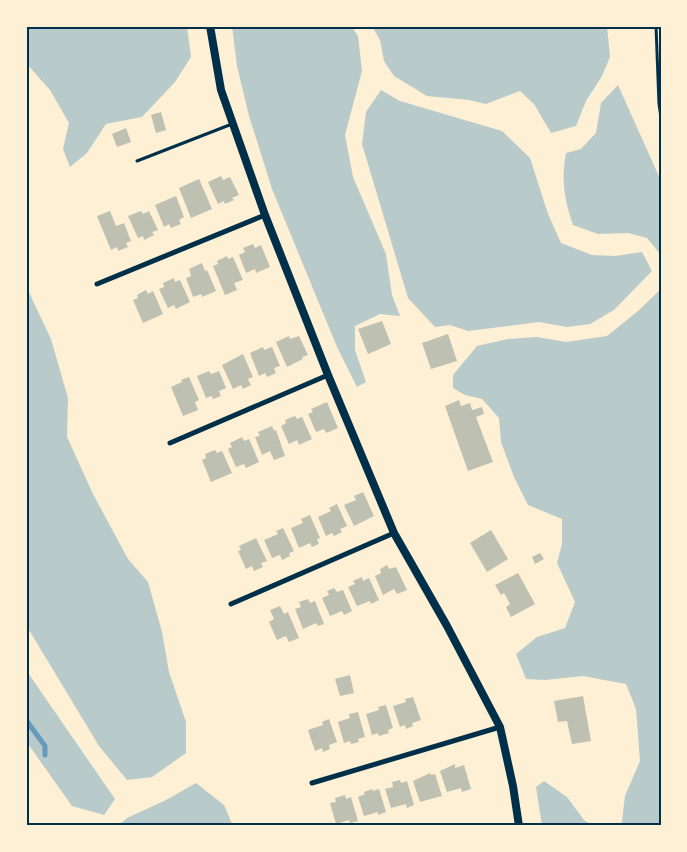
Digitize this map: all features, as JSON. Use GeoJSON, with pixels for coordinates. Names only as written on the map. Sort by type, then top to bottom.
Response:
{"type":"FeatureCollection","features":[{"type":"Feature","properties":{"kind":"street"},"geometry":{"type":"LineString","coordinates":[[210,26],[222,90],[233,123],[265,215],[328,376],[394,533],[447,626],[500,727],[514,786],[519,826]]}},
{"type":"Feature","properties":{"kind":"street"},"geometry":{"type":"LineString","coordinates":[[98,284],[265,215]]}},
{"type":"Feature","properties":{"kind":"street"},"geometry":{"type":"LineString","coordinates":[[170,443],[328,376]]}},
{"type":"Feature","properties":{"kind":"street"},"geometry":{"type":"LineString","coordinates":[[231,604],[394,533]]}},
{"type":"Feature","properties":{"kind":"street"},"geometry":{"type":"LineString","coordinates":[[312,783],[500,727]]}},
{"type":"Feature","properties":{"kind":"lane"},"geometry":{"type":"LineString","coordinates":[[137,162],[233,123]]}},
{"type":"Feature","properties":{"kind":"path"},"geometry":{"type":"LineString","coordinates":[[656,26],[661,117]]}},
{"type":"Feature","properties":{"kind":"shaded area"},"geometry":{"type":"Polygon","coordinates":[[[187,26],[191,57],[175,82],[142,117],[106,124],[87,153],[70,167],[63,149],[69,123],[50,90],[26,63],[26,27],[187,26]]]}},
{"type":"Feature","properties":{"kind":"shaded area"},"geometry":{"type":"Polygon","coordinates":[[[232,26],[351,26],[358,36],[362,71],[345,135],[353,177],[386,254],[392,295],[400,316],[380,314],[355,326],[355,350],[366,382],[357,387],[337,347],[272,189],[249,116],[237,66],[232,26]]]}},
{"type":"Feature","properties":{"kind":"shaded area"},"geometry":{"type":"Polygon","coordinates":[[[372,26],[607,26],[610,57],[602,76],[586,101],[576,126],[551,133],[534,104],[520,91],[486,104],[469,100],[427,96],[394,76],[384,61],[380,40],[372,26]]]}},
{"type":"Feature","properties":{"kind":"shaded area"},"geometry":{"type":"Polygon","coordinates":[[[618,85],[661,181],[661,255],[647,238],[628,233],[598,234],[573,225],[567,206],[564,189],[566,153],[581,149],[596,133],[601,103],[618,85]]]}},
{"type":"Feature","properties":{"kind":"shaded area"},"geometry":{"type":"Polygon","coordinates":[[[381,90],[400,101],[502,131],[530,158],[548,214],[561,243],[592,255],[615,256],[642,252],[652,271],[614,310],[590,324],[567,327],[539,322],[468,331],[450,325],[435,327],[408,298],[362,144],[366,112],[381,90]]]}},
{"type":"Feature","properties":{"kind":"shaded area"},"geometry":{"type":"Polygon","coordinates":[[[26,286],[51,339],[68,398],[67,437],[93,494],[128,559],[148,582],[162,632],[169,672],[186,722],[186,753],[152,777],[127,780],[99,746],[26,625],[26,286]]]}},
{"type":"Feature","properties":{"kind":"shaded area"},"geometry":{"type":"Polygon","coordinates":[[[661,289],[661,826],[612,826],[622,822],[625,796],[640,761],[636,709],[626,684],[583,676],[545,680],[526,679],[516,654],[537,637],[565,628],[575,602],[557,563],[562,544],[562,519],[528,505],[514,477],[501,442],[499,418],[482,399],[465,395],[453,388],[453,375],[477,346],[508,339],[537,337],[566,342],[607,336],[661,289]]]}},
{"type":"Feature","properties":{"kind":"shaded area"},"geometry":{"type":"Polygon","coordinates":[[[26,670],[115,799],[104,815],[72,806],[26,741],[26,670]]]}},
{"type":"Feature","properties":{"kind":"shaded area"},"geometry":{"type":"Polygon","coordinates":[[[544,781],[567,797],[584,820],[593,826],[542,826],[536,787],[544,781]]]}},
{"type":"Feature","properties":{"kind":"shaded area"},"geometry":{"type":"Polygon","coordinates":[[[196,783],[224,805],[233,826],[118,826],[127,818],[166,800],[196,783]]]}},
{"type":"Feature","properties":{"kind":"building"},"geometry":{"type":"Polygon","coordinates":[[[161,112],[166,130],[156,133],[151,115],[161,112]]]}},
{"type":"Feature","properties":{"kind":"building"},"geometry":{"type":"Polygon","coordinates":[[[126,128],[131,142],[117,147],[112,134],[126,128]]]}},
{"type":"Feature","properties":{"kind":"building"},"geometry":{"type":"Polygon","coordinates":[[[221,176],[223,180],[230,177],[239,195],[232,198],[234,200],[225,204],[224,201],[218,204],[208,182],[221,176]]]}},
{"type":"Feature","properties":{"kind":"building"},"geometry":{"type":"Polygon","coordinates":[[[199,179],[212,209],[191,218],[179,188],[199,179]]]}},
{"type":"Feature","properties":{"kind":"building"},"geometry":{"type":"Polygon","coordinates":[[[176,196],[184,217],[179,220],[181,224],[171,228],[169,224],[164,227],[155,205],[176,196]]]}},
{"type":"Feature","properties":{"kind":"building"},"geometry":{"type":"Polygon","coordinates":[[[110,211],[116,226],[124,223],[131,241],[126,243],[128,247],[118,251],[117,247],[111,250],[97,216],[110,211]]]}},
{"type":"Feature","properties":{"kind":"building"},"geometry":{"type":"Polygon","coordinates":[[[141,211],[143,214],[149,211],[158,230],[152,232],[154,235],[144,240],[143,236],[138,238],[128,216],[141,211]]]}},
{"type":"Feature","properties":{"kind":"building"},"geometry":{"type":"Polygon","coordinates":[[[253,244],[255,248],[261,245],[270,267],[256,273],[255,269],[246,273],[239,255],[245,252],[243,248],[253,244]]]}},
{"type":"Feature","properties":{"kind":"building"},"geometry":{"type":"Polygon","coordinates":[[[227,256],[228,259],[233,257],[243,280],[234,283],[237,290],[225,295],[213,266],[218,264],[217,261],[227,256]]]}},
{"type":"Feature","properties":{"kind":"building"},"geometry":{"type":"Polygon","coordinates":[[[202,263],[216,291],[202,297],[201,294],[193,297],[186,278],[191,276],[189,269],[202,263]]]}},
{"type":"Feature","properties":{"kind":"building"},"geometry":{"type":"Polygon","coordinates":[[[174,278],[175,282],[180,280],[190,302],[176,309],[174,305],[168,308],[159,289],[164,287],[163,283],[174,278]]]}},
{"type":"Feature","properties":{"kind":"building"},"geometry":{"type":"Polygon","coordinates":[[[146,290],[148,294],[153,291],[163,314],[143,323],[133,300],[138,298],[137,295],[146,290]]]}},
{"type":"Feature","properties":{"kind":"building"},"geometry":{"type":"Polygon","coordinates":[[[382,321],[391,344],[368,354],[358,329],[382,321]]]}},
{"type":"Feature","properties":{"kind":"building"},"geometry":{"type":"Polygon","coordinates":[[[448,334],[457,361],[431,369],[422,343],[448,334]]]}},
{"type":"Feature","properties":{"kind":"building"},"geometry":{"type":"Polygon","coordinates":[[[289,336],[290,339],[299,336],[308,355],[287,367],[276,342],[289,336]]]}},
{"type":"Feature","properties":{"kind":"building"},"geometry":{"type":"Polygon","coordinates":[[[263,347],[264,350],[272,347],[280,366],[274,368],[276,373],[267,377],[265,373],[259,376],[250,353],[263,347]]]}},
{"type":"Feature","properties":{"kind":"building"},"geometry":{"type":"Polygon","coordinates":[[[243,354],[253,377],[248,379],[251,385],[243,389],[241,385],[233,389],[222,365],[243,354]]]}},
{"type":"Feature","properties":{"kind":"building"},"geometry":{"type":"Polygon","coordinates":[[[209,371],[211,374],[219,371],[226,388],[219,391],[221,396],[213,399],[212,396],[206,398],[197,376],[209,371]]]}},
{"type":"Feature","properties":{"kind":"building"},"geometry":{"type":"Polygon","coordinates":[[[189,377],[199,400],[195,402],[198,410],[183,416],[171,387],[189,377]]]}},
{"type":"Feature","properties":{"kind":"building"},"geometry":{"type":"Polygon","coordinates":[[[459,400],[461,406],[470,403],[472,410],[482,407],[484,414],[476,417],[493,462],[468,471],[445,406],[459,400]]]}},
{"type":"Feature","properties":{"kind":"building"},"geometry":{"type":"Polygon","coordinates":[[[327,402],[338,428],[326,433],[324,429],[316,432],[308,414],[313,412],[311,409],[327,402]]]}},
{"type":"Feature","properties":{"kind":"building"},"geometry":{"type":"Polygon","coordinates":[[[295,416],[297,419],[302,417],[312,439],[299,445],[297,440],[289,444],[281,426],[286,423],[285,420],[295,416]]]}},
{"type":"Feature","properties":{"kind":"building"},"geometry":{"type":"Polygon","coordinates":[[[272,426],[274,431],[276,430],[285,456],[274,460],[270,451],[262,455],[255,437],[260,436],[258,432],[272,426]]]}},
{"type":"Feature","properties":{"kind":"building"},"geometry":{"type":"Polygon","coordinates":[[[242,437],[244,441],[249,439],[259,462],[246,468],[244,464],[236,467],[228,449],[232,447],[230,443],[242,437]]]}},
{"type":"Feature","properties":{"kind":"building"},"geometry":{"type":"Polygon","coordinates":[[[215,450],[217,453],[222,451],[232,473],[211,482],[202,460],[206,458],[205,454],[215,450]]]}},
{"type":"Feature","properties":{"kind":"building"},"geometry":{"type":"Polygon","coordinates":[[[363,492],[374,516],[354,526],[344,505],[356,500],[354,496],[363,492]]]}},
{"type":"Feature","properties":{"kind":"building"},"geometry":{"type":"Polygon","coordinates":[[[337,504],[347,526],[340,529],[342,532],[334,536],[332,533],[326,536],[318,517],[331,511],[329,508],[337,504]]]}},
{"type":"Feature","properties":{"kind":"building"},"geometry":{"type":"Polygon","coordinates":[[[310,515],[320,538],[317,539],[319,544],[312,547],[310,543],[299,548],[291,528],[303,523],[301,519],[310,515]]]}},
{"type":"Feature","properties":{"kind":"building"},"geometry":{"type":"Polygon","coordinates":[[[283,528],[294,551],[289,553],[290,556],[282,560],[280,555],[272,558],[264,540],[278,534],[276,531],[283,528]]]}},
{"type":"Feature","properties":{"kind":"building"},"geometry":{"type":"Polygon","coordinates":[[[491,530],[508,559],[487,572],[470,543],[491,530]]]}},
{"type":"Feature","properties":{"kind":"building"},"geometry":{"type":"Polygon","coordinates":[[[256,538],[267,561],[261,563],[263,567],[254,571],[252,566],[246,569],[238,551],[241,550],[239,546],[256,538]]]}},
{"type":"Feature","properties":{"kind":"building"},"geometry":{"type":"Polygon","coordinates":[[[540,553],[544,559],[535,564],[532,557],[540,553]]]}},
{"type":"Feature","properties":{"kind":"building"},"geometry":{"type":"Polygon","coordinates":[[[387,565],[389,569],[396,567],[407,590],[397,594],[394,589],[383,595],[375,576],[381,573],[380,569],[387,565]]]}},
{"type":"Feature","properties":{"kind":"building"},"geometry":{"type":"Polygon","coordinates":[[[518,573],[535,604],[511,617],[506,607],[510,604],[504,593],[501,595],[495,585],[518,573]]]}},
{"type":"Feature","properties":{"kind":"building"},"geometry":{"type":"Polygon","coordinates":[[[362,577],[363,581],[369,578],[379,600],[371,604],[370,601],[357,606],[348,587],[355,584],[353,581],[362,577]]]}},
{"type":"Feature","properties":{"kind":"building"},"geometry":{"type":"Polygon","coordinates":[[[334,588],[337,592],[343,590],[352,611],[344,615],[342,611],[330,616],[322,598],[329,595],[327,591],[334,588]]]}},
{"type":"Feature","properties":{"kind":"building"},"geometry":{"type":"Polygon","coordinates":[[[308,599],[310,603],[315,601],[324,624],[318,626],[316,623],[303,629],[295,609],[301,607],[299,602],[308,599]]]}},
{"type":"Feature","properties":{"kind":"building"},"geometry":{"type":"Polygon","coordinates":[[[280,606],[284,614],[288,612],[299,638],[289,642],[286,636],[277,640],[269,622],[274,619],[270,610],[280,606]]]}},
{"type":"Feature","properties":{"kind":"building"},"geometry":{"type":"Polygon","coordinates":[[[350,675],[354,693],[340,696],[335,679],[350,675]]]}},
{"type":"Feature","properties":{"kind":"building"},"geometry":{"type":"Polygon","coordinates":[[[583,696],[591,741],[572,744],[567,721],[558,722],[554,701],[583,696]]]}},
{"type":"Feature","properties":{"kind":"building"},"geometry":{"type":"Polygon","coordinates":[[[413,697],[421,720],[412,723],[413,726],[406,729],[405,725],[400,727],[393,706],[406,702],[405,699],[413,697]]]}},
{"type":"Feature","properties":{"kind":"building"},"geometry":{"type":"Polygon","coordinates":[[[386,705],[393,728],[388,730],[389,733],[379,736],[378,733],[372,735],[366,714],[379,710],[378,707],[386,705]]]}},
{"type":"Feature","properties":{"kind":"building"},"geometry":{"type":"Polygon","coordinates":[[[358,712],[365,737],[358,739],[359,742],[351,744],[350,741],[344,743],[338,722],[350,718],[349,714],[358,712]]]}},
{"type":"Feature","properties":{"kind":"building"},"geometry":{"type":"Polygon","coordinates":[[[329,719],[337,742],[329,745],[330,749],[323,752],[322,748],[315,751],[308,730],[323,725],[322,722],[329,719]]]}},
{"type":"Feature","properties":{"kind":"building"},"geometry":{"type":"Polygon","coordinates":[[[455,764],[455,768],[464,765],[471,789],[462,792],[461,788],[447,792],[440,771],[455,764]]]}},
{"type":"Feature","properties":{"kind":"building"},"geometry":{"type":"Polygon","coordinates":[[[430,773],[431,775],[435,774],[442,796],[420,802],[413,781],[430,773]]]}},
{"type":"Feature","properties":{"kind":"building"},"geometry":{"type":"Polygon","coordinates":[[[400,780],[401,783],[407,781],[414,805],[407,808],[406,804],[391,808],[385,789],[393,787],[392,782],[400,780]]]}},
{"type":"Feature","properties":{"kind":"building"},"geometry":{"type":"Polygon","coordinates":[[[372,789],[373,791],[379,789],[386,812],[378,815],[378,812],[364,816],[358,797],[372,789]]]}},
{"type":"Feature","properties":{"kind":"building"},"geometry":{"type":"Polygon","coordinates":[[[345,795],[346,799],[351,797],[358,821],[350,823],[349,820],[336,824],[330,803],[336,802],[335,798],[345,795]]]}},
{"type":"Feature","properties":{"kind":"waterway"},"geometry":{"type":"LineString","coordinates":[[26,720],[45,746],[45,755]]}}]}
